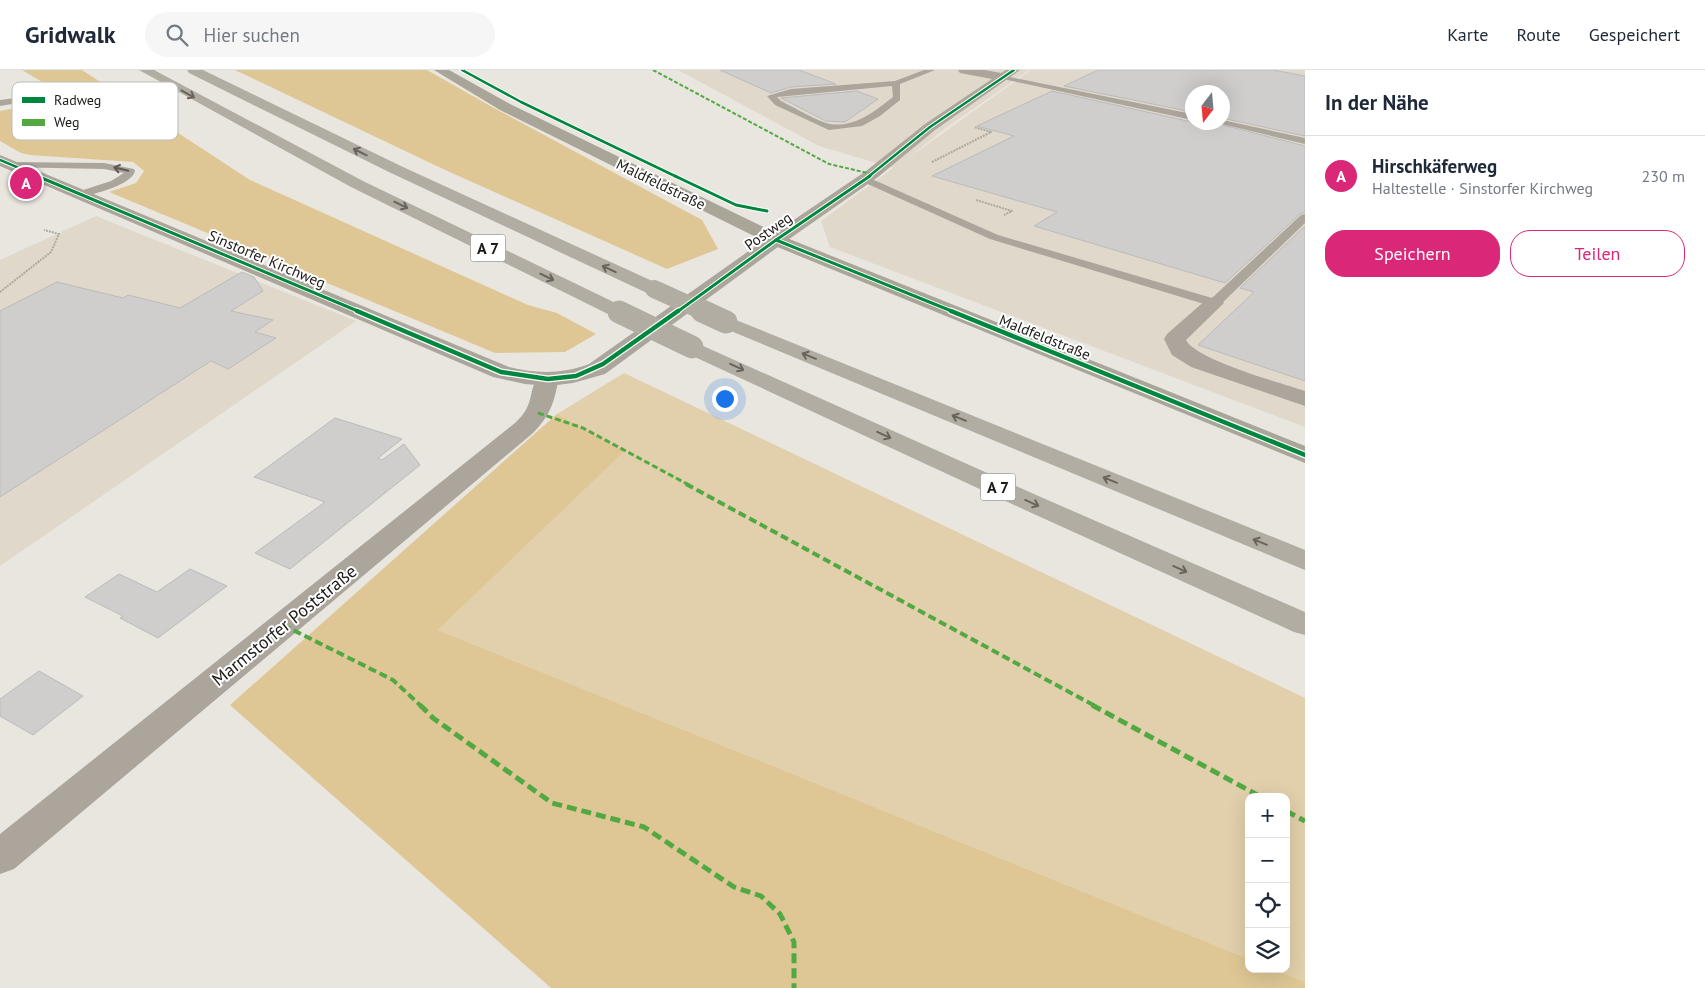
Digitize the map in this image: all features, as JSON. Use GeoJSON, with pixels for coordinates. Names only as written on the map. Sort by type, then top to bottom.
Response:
{"type":"FeatureCollection","features":[{"type":"Feature","properties":{"kind":"highway","name":"A 7"},"geometry":{"type":"LineString","coordinates":[[145,70],[167,82]]}},
{"type":"Feature","properties":{"kind":"highway","name":"A 7"},"geometry":{"type":"LineString","coordinates":[[192,70],[397,170],[726,322],[1305,561]]}},
{"type":"Feature","properties":{"kind":"highway"},"geometry":{"type":"LineString","coordinates":[[208,70],[223,86]]}},
{"type":"Feature","properties":{"kind":"highway","name":"A 7"},"geometry":{"type":"LineString","coordinates":[[178,88],[357,184],[692,347],[1034,504],[1305,624]]}},
{"type":"Feature","properties":{"kind":"main road","name":"Maldfeldstraße"},"geometry":{"type":"LineString","coordinates":[[440,70],[504,108],[776,240],[1305,455]]}},
{"type":"Feature","properties":{"kind":"street"},"geometry":{"type":"LineString","coordinates":[[964,70],[1009,74]]}},
{"type":"Feature","properties":{"kind":"street","name":"Postweg"},"geometry":{"type":"LineString","coordinates":[[525,379],[547,380],[572,377],[597,369],[864,179],[930,127],[1009,74]]}},
{"type":"Feature","properties":{"kind":"street","name":"Sinstorfer Kirchweg"},"geometry":{"type":"LineString","coordinates":[[5,162],[501,372],[525,379]]}},
{"type":"Feature","properties":{"kind":"street"},"geometry":{"type":"LineString","coordinates":[[1214,303],[1174,339],[1180,350],[1199,362],[1305,399]]}},
{"type":"Feature","properties":{"kind":"street","name":"Marmstorfer Poststraße"},"geometry":{"type":"LineString","coordinates":[[0,857],[524,428],[534,419],[542,407],[547,380]]}},
{"type":"Feature","properties":{"kind":"lane"},"geometry":{"type":"LineString","coordinates":[[896,83],[897,98],[877,114],[859,124],[829,127],[778,103],[771,96],[791,92],[896,83],[931,70]]}},
{"type":"Feature","properties":{"kind":"lane"},"geometry":{"type":"LineString","coordinates":[[1009,74],[1185,115]]}},
{"type":"Feature","properties":{"kind":"lane"},"geometry":{"type":"LineString","coordinates":[[1230,125],[1305,141]]}},
{"type":"Feature","properties":{"kind":"lane"},"geometry":{"type":"LineString","coordinates":[[5,162],[104,166],[130,171],[129,175],[121,181],[81,194]]}},
{"type":"Feature","properties":{"kind":"lane"},"geometry":{"type":"LineString","coordinates":[[864,179],[994,237],[1214,303],[1305,217]]}},
{"type":"Feature","properties":{"kind":"path"},"geometry":{"type":"LineString","coordinates":[[926,165],[991,132],[974,127]]}},
{"type":"Feature","properties":{"kind":"path"},"geometry":{"type":"LineString","coordinates":[[975,200],[1012,211],[995,220],[1014,226],[994,237]]}},
{"type":"Feature","properties":{"kind":"path"},"geometry":{"type":"LineString","coordinates":[[0,292],[52,252],[59,234],[44,230]]}},
{"type":"Feature","properties":{"kind":"shaded area"},"geometry":{"type":"Polygon","coordinates":[[[22,70],[82,70],[100,82],[42,82],[22,70]]]}},
{"type":"Feature","properties":{"kind":"shaded area"},"geometry":{"type":"Polygon","coordinates":[[[235,70],[427,70],[702,220],[718,249],[667,269],[443,169],[235,70]]]}},
{"type":"Feature","properties":{"kind":"shaded area"},"geometry":{"type":"Polygon","coordinates":[[[678,70],[1029,70],[943,130],[907,159],[1031,70],[1305,70],[1305,427],[830,247],[821,221],[893,168],[819,146],[678,70]]]}},
{"type":"Feature","properties":{"kind":"shaded area"},"geometry":{"type":"Polygon","coordinates":[[[12,109],[12,140],[178,140],[178,133],[250,180],[528,305],[557,313],[596,334],[565,352],[495,353],[109,192],[136,183],[144,171],[133,162],[21,153],[0,141],[0,111],[12,109]]]}},
{"type":"Feature","properties":{"kind":"shaded area"},"geometry":{"type":"Polygon","coordinates":[[[96,216],[356,321],[0,566],[0,260],[96,216]]]}},
{"type":"Feature","properties":{"kind":"shaded area"},"geometry":{"type":"Polygon","coordinates":[[[624,373],[1305,698],[1305,982],[1283,973],[1290,973],[1290,793],[1245,793],[1245,957],[438,630],[625,451],[557,414],[624,373]]]}},
{"type":"Feature","properties":{"kind":"shaded area"},"geometry":{"type":"Polygon","coordinates":[[[557,414],[625,451],[438,630],[1245,957],[1245,973],[1283,973],[1305,982],[1305,988],[551,988],[230,705],[557,414]]]}},
{"type":"Feature","properties":{"kind":"building"},"geometry":{"type":"Polygon","coordinates":[[[720,70],[799,70],[836,84],[791,87],[771,93],[720,70]]]}},
{"type":"Feature","properties":{"kind":"building"},"geometry":{"type":"Polygon","coordinates":[[[1098,70],[1273,70],[1305,76],[1305,136],[1230,120],[1230,85],[1185,85],[1185,111],[1064,86],[1098,70]]]}},
{"type":"Feature","properties":{"kind":"building"},"geometry":{"type":"Polygon","coordinates":[[[857,91],[878,99],[845,122],[826,121],[781,98],[857,91]]]}},
{"type":"Feature","properties":{"kind":"building"},"geometry":{"type":"Polygon","coordinates":[[[1052,91],[1185,120],[1185,130],[1230,130],[1230,127],[1305,146],[1305,212],[1300,214],[1225,283],[1034,226],[1057,212],[932,176],[1014,136],[977,126],[1052,91]]]}},
{"type":"Feature","properties":{"kind":"building"},"geometry":{"type":"Polygon","coordinates":[[[1305,226],[1305,381],[1198,345],[1254,292],[1240,288],[1305,226]]]}},
{"type":"Feature","properties":{"kind":"building"},"geometry":{"type":"Polygon","coordinates":[[[242,272],[254,277],[263,291],[231,311],[273,320],[255,332],[276,338],[228,369],[211,361],[0,497],[0,311],[57,282],[123,298],[128,295],[180,308],[242,272]]]}},
{"type":"Feature","properties":{"kind":"building"},"geometry":{"type":"Polygon","coordinates":[[[335,418],[402,439],[378,458],[382,460],[404,444],[420,465],[290,569],[255,553],[325,502],[254,477],[335,418]]]}},
{"type":"Feature","properties":{"kind":"building"},"geometry":{"type":"Polygon","coordinates":[[[190,569],[227,586],[158,638],[120,618],[123,616],[85,597],[119,574],[157,592],[190,569]]]}},
{"type":"Feature","properties":{"kind":"building"},"geometry":{"type":"Polygon","coordinates":[[[39,671],[83,696],[33,735],[0,716],[0,699],[39,671]]]}},
{"type":"Feature","properties":{"kind":"marked path"},"geometry":{"type":"LineString","coordinates":[[653,70],[829,164],[872,174]]}},
{"type":"Feature","properties":{"kind":"marked path"},"geometry":{"type":"LineString","coordinates":[[538,413],[583,428],[1254,793]]}},
{"type":"Feature","properties":{"kind":"marked path"},"geometry":{"type":"LineString","coordinates":[[283,625],[393,680],[433,718],[552,803],[644,827],[734,887],[761,896],[780,914],[794,942],[794,988]]}},
{"type":"Feature","properties":{"kind":"marked path"},"geometry":{"type":"LineString","coordinates":[[1290,813],[1305,821]]}},
{"type":"Feature","properties":{"kind":"cycle path"},"geometry":{"type":"LineString","coordinates":[[462,70],[521,102],[736,205],[767,211]]}},
{"type":"Feature","properties":{"kind":"cycle path"},"geometry":{"type":"LineString","coordinates":[[0,160],[501,372],[534,379],[562,378],[576,376],[589,371],[618,355],[776,240],[872,174],[930,127],[1014,70]]}},
{"type":"Feature","properties":{"kind":"cycle path"},"geometry":{"type":"LineString","coordinates":[[776,240],[1305,455]]}},
{"type":"Feature","properties":{"kind":"place","name":"Hirschkäferweg"},"geometry":{"type":"Point","coordinates":[26,183]}}]}
